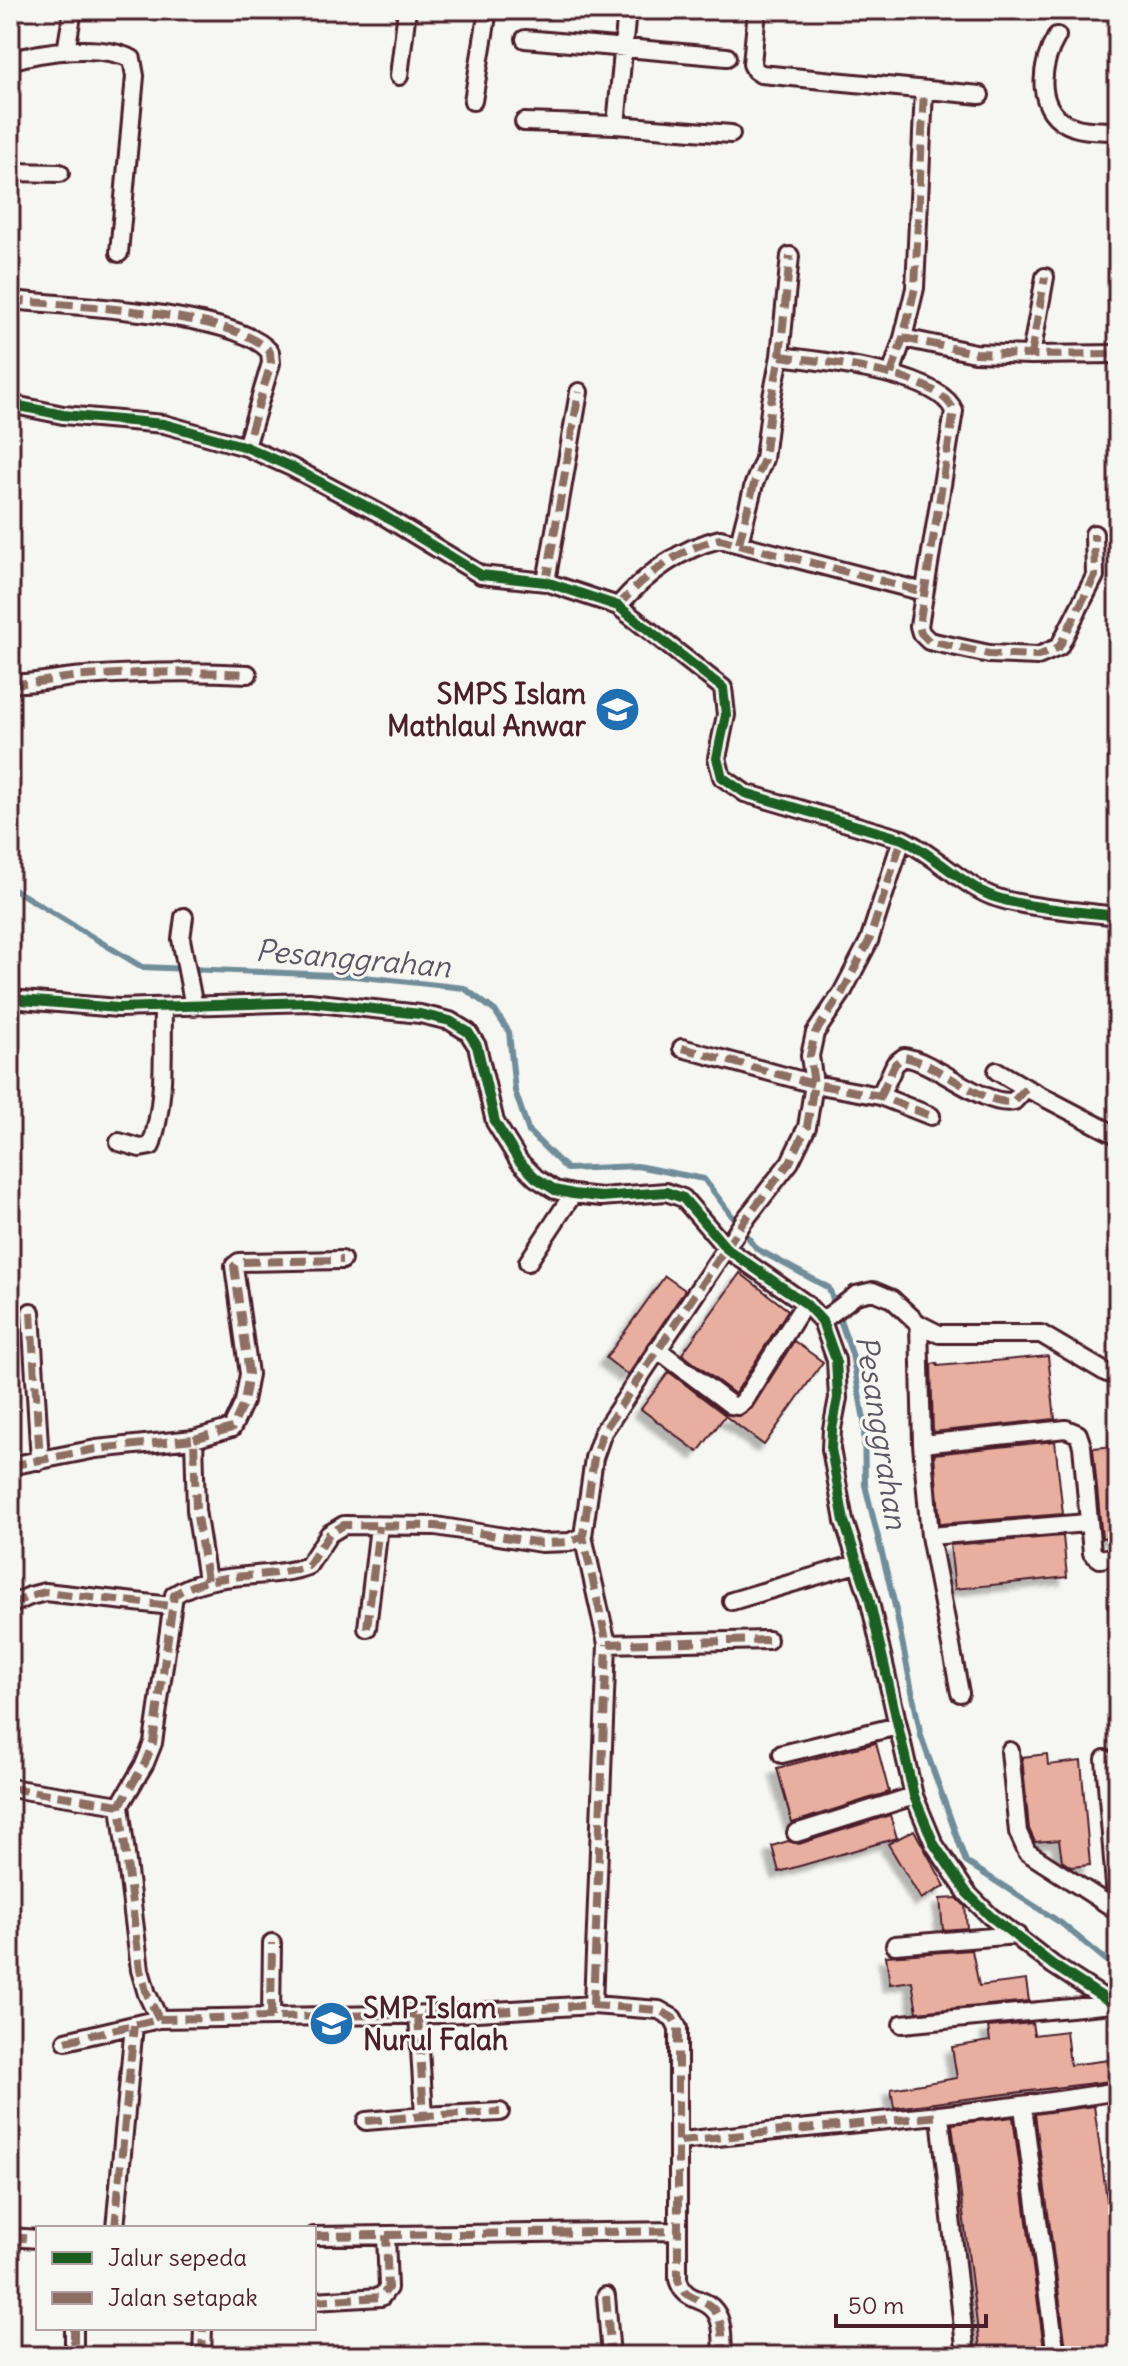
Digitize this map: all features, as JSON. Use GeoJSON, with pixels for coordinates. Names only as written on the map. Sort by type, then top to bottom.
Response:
{"type":"FeatureCollection","features":[{"type":"Feature","properties":{"kind":"street"},"geometry":{"type":"LineString","coordinates":[[66,51],[73,10]]}},
{"type":"Feature","properties":{"kind":"street"},"geometry":{"type":"LineString","coordinates":[[399,76],[407,10]]}},
{"type":"Feature","properties":{"kind":"street"},"geometry":{"type":"LineString","coordinates":[[473,101],[488,10]]}},
{"type":"Feature","properties":{"kind":"street"},"geometry":{"type":"LineString","coordinates":[[616,125],[627,10]]}},
{"type":"Feature","properties":{"kind":"street"},"geometry":{"type":"LineString","coordinates":[[757,10],[752,64],[761,74],[980,95]]}},
{"type":"Feature","properties":{"kind":"street"},"geometry":{"type":"LineString","coordinates":[[1057,36],[1047,53],[1043,71],[1044,95],[1050,108],[1061,121],[1077,129],[1118,131]]}},
{"type":"Feature","properties":{"kind":"street"},"geometry":{"type":"LineString","coordinates":[[525,39],[727,57]]}},
{"type":"Feature","properties":{"kind":"street"},"geometry":{"type":"LineString","coordinates":[[10,61],[38,53],[66,51],[118,52],[132,59],[135,76],[119,253]]}},
{"type":"Feature","properties":{"kind":"street"},"geometry":{"type":"LineString","coordinates":[[891,374],[903,338],[917,267],[924,90]]}},
{"type":"Feature","properties":{"kind":"street"},"geometry":{"type":"LineString","coordinates":[[524,122],[731,134]]}},
{"type":"Feature","properties":{"kind":"street"},"geometry":{"type":"LineString","coordinates":[[10,172],[60,173]]}},
{"type":"Feature","properties":{"kind":"street"},"geometry":{"type":"LineString","coordinates":[[739,543],[754,484],[764,459],[780,356],[790,256]]}},
{"type":"Feature","properties":{"kind":"street"},"geometry":{"type":"LineString","coordinates":[[1031,355],[1045,277]]}},
{"type":"Feature","properties":{"kind":"street"},"geometry":{"type":"LineString","coordinates":[[10,300],[156,313],[214,326],[256,340],[270,352],[271,363],[246,447]]}},
{"type":"Feature","properties":{"kind":"street"},"geometry":{"type":"LineString","coordinates":[[903,338],[975,353],[1118,354]]}},
{"type":"Feature","properties":{"kind":"street"},"geometry":{"type":"LineString","coordinates":[[780,356],[826,360],[891,374],[944,396],[954,411],[919,626],[929,641],[989,654],[1038,656],[1059,647],[1095,576],[1094,534]]}},
{"type":"Feature","properties":{"kind":"street"},"geometry":{"type":"LineString","coordinates":[[546,582],[579,392]]}},
{"type":"Feature","properties":{"kind":"street"},"geometry":{"type":"LineString","coordinates":[[10,404],[63,415],[164,424],[246,447],[366,506],[481,575],[546,582],[618,606],[723,688],[726,715],[717,758],[722,777],[745,793],[902,839],[986,894],[1039,906],[1118,916]]}},
{"type":"Feature","properties":{"kind":"street"},"geometry":{"type":"LineString","coordinates":[[618,606],[639,582],[696,545],[720,539],[924,592]]}},
{"type":"Feature","properties":{"kind":"street"},"geometry":{"type":"LineString","coordinates":[[10,683],[194,671],[248,674]]}},
{"type":"Feature","properties":{"kind":"street"},"geometry":{"type":"LineString","coordinates":[[593,2005],[607,1644],[583,1536],[594,1458],[603,1432],[657,1349],[744,1221],[790,1162],[807,1127],[814,1084],[810,1056],[815,1033],[861,959],[902,839]]}},
{"type":"Feature","properties":{"kind":"street"},"geometry":{"type":"LineString","coordinates":[[184,917],[181,939],[192,998]]}},
{"type":"Feature","properties":{"kind":"street"},"geometry":{"type":"LineString","coordinates":[[10,999],[118,1008],[163,1008],[192,998],[309,1002],[420,1014],[450,1021],[468,1032],[477,1046],[495,1122],[519,1161],[536,1178],[555,1190],[573,1194],[601,1197],[666,1192],[683,1198],[729,1244],[826,1316],[836,1360],[838,1398],[831,1449],[844,1521],[869,1598],[914,1796],[934,1844],[967,1893],[990,1916],[1087,1989],[1116,2005]]}},
{"type":"Feature","properties":{"kind":"street"},"geometry":{"type":"LineString","coordinates":[[119,1142],[146,1148],[151,1146],[158,1125],[162,1088],[163,1008]]}},
{"type":"Feature","properties":{"kind":"street"},"geometry":{"type":"LineString","coordinates":[[682,1048],[814,1084],[880,1096],[931,1116]]}},
{"type":"Feature","properties":{"kind":"street"},"geometry":{"type":"LineString","coordinates":[[880,1096],[895,1064],[904,1057],[919,1061],[998,1101],[1014,1101],[1026,1088]]}},
{"type":"Feature","properties":{"kind":"street"},"geometry":{"type":"LineString","coordinates":[[997,1071],[1118,1136]]}},
{"type":"Feature","properties":{"kind":"street"},"geometry":{"type":"LineString","coordinates":[[528,1262],[573,1194]]}},
{"type":"Feature","properties":{"kind":"street"},"geometry":{"type":"LineString","coordinates":[[10,1466],[96,1449],[194,1439],[232,1428],[244,1402],[249,1374],[234,1266],[239,1262],[342,1260]]}},
{"type":"Feature","properties":{"kind":"street"},"geometry":{"type":"LineString","coordinates":[[826,1316],[856,1295],[873,1291],[892,1299],[919,1324],[939,1334],[1041,1334],[1107,1373],[1118,1375]]}},
{"type":"Feature","properties":{"kind":"street"},"geometry":{"type":"LineString","coordinates":[[657,1349],[731,1405],[738,1406],[805,1303]]}},
{"type":"Feature","properties":{"kind":"street"},"geometry":{"type":"LineString","coordinates":[[31,1312],[40,1461]]}},
{"type":"Feature","properties":{"kind":"street"},"geometry":{"type":"LineString","coordinates":[[919,1324],[922,1444],[930,1536],[960,1693]]}},
{"type":"Feature","properties":{"kind":"street"},"geometry":{"type":"LineString","coordinates":[[922,1444],[1066,1429],[1078,1434],[1082,1446],[1087,1523],[1095,1558],[1118,1556]]}},
{"type":"Feature","properties":{"kind":"street"},"geometry":{"type":"LineString","coordinates":[[194,1439],[196,1510],[207,1580]]}},
{"type":"Feature","properties":{"kind":"street"},"geometry":{"type":"LineString","coordinates":[[930,1536],[1087,1523]]}},
{"type":"Feature","properties":{"kind":"street"},"geometry":{"type":"LineString","coordinates":[[159,2019],[140,1970],[120,1805],[153,1743],[174,1595],[187,1586],[207,1580],[308,1566],[329,1534],[344,1525],[436,1526],[541,1543],[570,1542],[583,1536]]}},
{"type":"Feature","properties":{"kind":"street"},"geometry":{"type":"LineString","coordinates":[[367,1628],[379,1526]]}},
{"type":"Feature","properties":{"kind":"street"},"geometry":{"type":"LineString","coordinates":[[732,1601],[856,1564]]}},
{"type":"Feature","properties":{"kind":"street"},"geometry":{"type":"LineString","coordinates":[[10,1605],[45,1592],[171,1606]]}},
{"type":"Feature","properties":{"kind":"street"},"geometry":{"type":"LineString","coordinates":[[607,1644],[768,1640]]}},
{"type":"Feature","properties":{"kind":"street"},"geometry":{"type":"LineString","coordinates":[[782,1754],[898,1726]]}},
{"type":"Feature","properties":{"kind":"street"},"geometry":{"type":"LineString","coordinates":[[1010,1751],[1018,1832],[1027,1852],[1118,1911]]}},
{"type":"Feature","properties":{"kind":"street"},"geometry":{"type":"LineString","coordinates":[[1105,1759],[1118,1911]]}},
{"type":"Feature","properties":{"kind":"street"},"geometry":{"type":"LineString","coordinates":[[10,1788],[120,1805]]}},
{"type":"Feature","properties":{"kind":"street"},"geometry":{"type":"LineString","coordinates":[[796,1833],[914,1796]]}},
{"type":"Feature","properties":{"kind":"street"},"geometry":{"type":"LineString","coordinates":[[895,1945],[1017,1935]]}},
{"type":"Feature","properties":{"kind":"street"},"geometry":{"type":"LineString","coordinates":[[271,2017],[272,1943]]}},
{"type":"Feature","properties":{"kind":"street"},"geometry":{"type":"LineString","coordinates":[[66,2041],[159,2019],[418,2015],[593,2005],[659,2010],[673,2018],[678,2028],[678,2279],[688,2297],[704,2302],[715,2310],[721,2329],[723,2356]]}},
{"type":"Feature","properties":{"kind":"street"},"geometry":{"type":"LineString","coordinates":[[902,2024],[1116,2005]]}},
{"type":"Feature","properties":{"kind":"street"},"geometry":{"type":"LineString","coordinates":[[418,2015],[424,2116]]}},
{"type":"Feature","properties":{"kind":"street"},"geometry":{"type":"LineString","coordinates":[[115,2226],[134,2025]]}},
{"type":"Feature","properties":{"kind":"street"},"geometry":{"type":"LineString","coordinates":[[680,2141],[1023,2107],[1118,2093]]}},
{"type":"Feature","properties":{"kind":"street"},"geometry":{"type":"LineString","coordinates":[[1023,2107],[1056,2356]]}},
{"type":"Feature","properties":{"kind":"street"},"geometry":{"type":"LineString","coordinates":[[366,2121],[500,2112]]}},
{"type":"Feature","properties":{"kind":"street"},"geometry":{"type":"LineString","coordinates":[[940,2116],[966,2356]]}},
{"type":"Feature","properties":{"kind":"street"},"geometry":{"type":"LineString","coordinates":[[316,2236],[678,2231]]}},
{"type":"Feature","properties":{"kind":"street"},"geometry":{"type":"LineString","coordinates":[[316,2301],[381,2297],[388,2288],[386,2235]]}},
{"type":"Feature","properties":{"kind":"street"},"geometry":{"type":"LineString","coordinates":[[10,2237],[36,2239]]}},
{"type":"Feature","properties":{"kind":"street"},"geometry":{"type":"LineString","coordinates":[[606,2296],[611,2356]]}},
{"type":"Feature","properties":{"kind":"street"},"geometry":{"type":"LineString","coordinates":[[74,2330],[74,2356]]}},
{"type":"Feature","properties":{"kind":"street"},"geometry":{"type":"LineString","coordinates":[[202,2356],[203,2330]]}},
{"type":"Feature","properties":{"kind":"building"},"geometry":{"type":"Polygon","coordinates":[[[740,1273],[788,1310],[735,1394],[682,1354],[740,1273]]]}},
{"type":"Feature","properties":{"kind":"building"},"geometry":{"type":"Polygon","coordinates":[[[665,1276],[685,1290],[628,1375],[606,1358],[665,1276]]]}},
{"type":"Feature","properties":{"kind":"building"},"geometry":{"type":"Polygon","coordinates":[[[794,1341],[823,1362],[764,1445],[725,1416],[698,1452],[641,1409],[669,1372],[724,1414],[741,1416],[752,1408],[794,1341]]]}},
{"type":"Feature","properties":{"kind":"building"},"geometry":{"type":"Polygon","coordinates":[[[1048,1356],[1055,1419],[933,1432],[931,1364],[937,1363],[938,1366],[1048,1356]]]}},
{"type":"Feature","properties":{"kind":"building"},"geometry":{"type":"Polygon","coordinates":[[[1055,1441],[1063,1514],[940,1524],[934,1454],[1055,1441]]]}},
{"type":"Feature","properties":{"kind":"building"},"geometry":{"type":"Polygon","coordinates":[[[1118,1446],[1118,1537],[1102,1538],[1093,1448],[1118,1446]]]}},
{"type":"Feature","properties":{"kind":"building"},"geometry":{"type":"Polygon","coordinates":[[[1063,1536],[1067,1577],[955,1589],[950,1545],[1063,1536]]]}},
{"type":"Feature","properties":{"kind":"building"},"geometry":{"type":"Polygon","coordinates":[[[876,1743],[889,1792],[792,1823],[777,1768],[876,1743]]]}},
{"type":"Feature","properties":{"kind":"building"},"geometry":{"type":"Polygon","coordinates":[[[1047,1754],[1048,1765],[1081,1761],[1090,1865],[1071,1867],[1062,1861],[1059,1840],[1035,1842],[1029,1829],[1022,1757],[1047,1754]]]}},
{"type":"Feature","properties":{"kind":"building"},"geometry":{"type":"Polygon","coordinates":[[[890,1815],[897,1838],[779,1872],[772,1846],[788,1841],[799,1844],[890,1815]]]}},
{"type":"Feature","properties":{"kind":"building"},"geometry":{"type":"Polygon","coordinates":[[[914,1830],[945,1886],[921,1899],[888,1844],[914,1830]]]}},
{"type":"Feature","properties":{"kind":"building"},"geometry":{"type":"Polygon","coordinates":[[[957,1898],[965,1906],[967,1928],[943,1930],[940,1899],[957,1898]]]}},
{"type":"Feature","properties":{"kind":"building"},"geometry":{"type":"Polygon","coordinates":[[[972,1950],[979,1986],[1026,1980],[1029,2001],[917,2012],[912,1981],[890,1984],[886,1956],[972,1950]]]}},
{"type":"Feature","properties":{"kind":"building"},"geometry":{"type":"Polygon","coordinates":[[[1032,2023],[1034,2035],[1066,2031],[1070,2065],[1118,2059],[1118,2080],[894,2108],[891,2089],[957,2078],[952,2047],[990,2041],[988,2027],[1032,2023]]]}},
{"type":"Feature","properties":{"kind":"building"},"geometry":{"type":"Polygon","coordinates":[[[1094,2106],[1118,2279],[1118,2356],[1067,2356],[1035,2114],[1094,2106]]]}},
{"type":"Feature","properties":{"kind":"building"},"geometry":{"type":"Polygon","coordinates":[[[1013,2117],[1045,2356],[981,2356],[952,2124],[1013,2117]]]}},
{"type":"Feature","properties":{"kind":"waterway","name":"Pesanggrahan"},"geometry":{"type":"LineString","coordinates":[[10,887],[142,967],[355,976],[464,988],[495,1011],[509,1032],[515,1091],[529,1132],[567,1169],[637,1166],[704,1179],[757,1249],[829,1288],[852,1354],[864,1420],[865,1485],[895,1606],[921,1736],[966,1862],[1061,1923],[1118,1970]]}},
{"type":"Feature","properties":{"kind":"marked path"},"geometry":{"type":"LineString","coordinates":[[891,374],[915,288],[924,90]]}},
{"type":"Feature","properties":{"kind":"marked path"},"geometry":{"type":"LineString","coordinates":[[739,543],[754,484],[764,459],[780,356],[790,256]]}},
{"type":"Feature","properties":{"kind":"marked path"},"geometry":{"type":"LineString","coordinates":[[1031,355],[1045,277]]}},
{"type":"Feature","properties":{"kind":"marked path"},"geometry":{"type":"LineString","coordinates":[[10,300],[108,308],[188,319],[252,338],[270,352],[271,363],[246,447]]}},
{"type":"Feature","properties":{"kind":"marked path"},"geometry":{"type":"LineString","coordinates":[[903,338],[975,353],[1118,354]]}},
{"type":"Feature","properties":{"kind":"marked path"},"geometry":{"type":"LineString","coordinates":[[780,356],[848,365],[902,378],[944,398],[954,411],[919,626],[929,641],[989,654],[1038,656],[1059,647],[1095,576],[1094,534]]}},
{"type":"Feature","properties":{"kind":"marked path"},"geometry":{"type":"LineString","coordinates":[[546,582],[579,392]]}},
{"type":"Feature","properties":{"kind":"marked path"},"geometry":{"type":"LineString","coordinates":[[618,606],[664,564],[691,549],[720,539],[924,592]]}},
{"type":"Feature","properties":{"kind":"marked path"},"geometry":{"type":"LineString","coordinates":[[10,683],[126,674],[248,674]]}},
{"type":"Feature","properties":{"kind":"marked path"},"geometry":{"type":"LineString","coordinates":[[768,1640],[607,1644],[583,1536],[594,1458],[603,1432],[744,1221],[790,1162],[807,1127],[814,1084],[810,1056],[815,1033],[842,993],[869,941],[902,839]]}},
{"type":"Feature","properties":{"kind":"marked path"},"geometry":{"type":"LineString","coordinates":[[682,1048],[814,1084],[880,1096],[931,1116]]}},
{"type":"Feature","properties":{"kind":"marked path"},"geometry":{"type":"LineString","coordinates":[[880,1096],[895,1064],[904,1057],[931,1067],[989,1098],[1014,1101],[1026,1088]]}},
{"type":"Feature","properties":{"kind":"marked path"},"geometry":{"type":"LineString","coordinates":[[194,1439],[232,1428],[244,1402],[249,1374],[234,1266],[239,1262],[342,1260]]}},
{"type":"Feature","properties":{"kind":"marked path"},"geometry":{"type":"LineString","coordinates":[[31,1312],[40,1461]]}},
{"type":"Feature","properties":{"kind":"marked path"},"geometry":{"type":"LineString","coordinates":[[10,1466],[96,1449],[194,1439],[196,1510],[207,1580]]}},
{"type":"Feature","properties":{"kind":"marked path"},"geometry":{"type":"LineString","coordinates":[[159,2019],[140,1970],[120,1805],[153,1743],[174,1595],[189,1587],[223,1578],[308,1566],[329,1534],[344,1525],[436,1526],[541,1543],[570,1542],[583,1536]]}},
{"type":"Feature","properties":{"kind":"marked path"},"geometry":{"type":"LineString","coordinates":[[367,1628],[379,1526]]}},
{"type":"Feature","properties":{"kind":"marked path"},"geometry":{"type":"LineString","coordinates":[[10,1605],[45,1592],[171,1606]]}},
{"type":"Feature","properties":{"kind":"marked path"},"geometry":{"type":"LineString","coordinates":[[593,2005],[607,1644]]}},
{"type":"Feature","properties":{"kind":"marked path"},"geometry":{"type":"LineString","coordinates":[[10,1788],[120,1805]]}},
{"type":"Feature","properties":{"kind":"marked path"},"geometry":{"type":"LineString","coordinates":[[271,2017],[272,1943]]}},
{"type":"Feature","properties":{"kind":"marked path"},"geometry":{"type":"LineString","coordinates":[[66,2041],[159,2019],[444,2014],[593,2005],[659,2010],[673,2018],[678,2028],[678,2279],[685,2292],[710,2306],[718,2316],[723,2356]]}},
{"type":"Feature","properties":{"kind":"marked path"},"geometry":{"type":"LineString","coordinates":[[418,2015],[424,2116],[500,2112]]}},
{"type":"Feature","properties":{"kind":"marked path"},"geometry":{"type":"LineString","coordinates":[[115,2226],[134,2025]]}},
{"type":"Feature","properties":{"kind":"marked path"},"geometry":{"type":"LineString","coordinates":[[366,2121],[424,2116]]}},
{"type":"Feature","properties":{"kind":"marked path"},"geometry":{"type":"LineString","coordinates":[[680,2141],[940,2116]]}},
{"type":"Feature","properties":{"kind":"marked path"},"geometry":{"type":"LineString","coordinates":[[316,2236],[678,2231]]}},
{"type":"Feature","properties":{"kind":"marked path"},"geometry":{"type":"LineString","coordinates":[[316,2301],[381,2297],[388,2288],[386,2235]]}},
{"type":"Feature","properties":{"kind":"marked path"},"geometry":{"type":"LineString","coordinates":[[10,2237],[36,2239]]}},
{"type":"Feature","properties":{"kind":"marked path"},"geometry":{"type":"LineString","coordinates":[[606,2296],[611,2356]]}},
{"type":"Feature","properties":{"kind":"marked path"},"geometry":{"type":"LineString","coordinates":[[74,2330],[74,2356]]}},
{"type":"Feature","properties":{"kind":"marked path"},"geometry":{"type":"LineString","coordinates":[[202,2356],[203,2330]]}},
{"type":"Feature","properties":{"kind":"cycle path"},"geometry":{"type":"LineString","coordinates":[[10,404],[63,415],[164,424],[246,447],[379,513],[481,575],[546,582],[618,606],[723,688],[726,715],[717,758],[722,777],[745,793],[902,839],[974,887],[997,898],[1118,916]]}},
{"type":"Feature","properties":{"kind":"cycle path"},"geometry":{"type":"LineString","coordinates":[[10,999],[118,1008],[309,1002],[420,1014],[450,1021],[468,1032],[477,1046],[495,1122],[519,1161],[536,1178],[555,1190],[573,1194],[601,1197],[666,1192],[683,1198],[727,1249],[805,1303],[822,1321],[836,1360],[838,1398],[831,1449],[844,1521],[869,1598],[914,1796],[934,1844],[967,1893],[990,1916],[1053,1965],[1118,2007]]}},
{"type":"Feature","properties":{"kind":"place","name":"SMPS Islam Mathlaul Anwar"},"geometry":{"type":"Point","coordinates":[617,710]}},
{"type":"Feature","properties":{"kind":"place","name":"SMP Islam Nurul Falah"},"geometry":{"type":"Point","coordinates":[332,2024]}}]}
